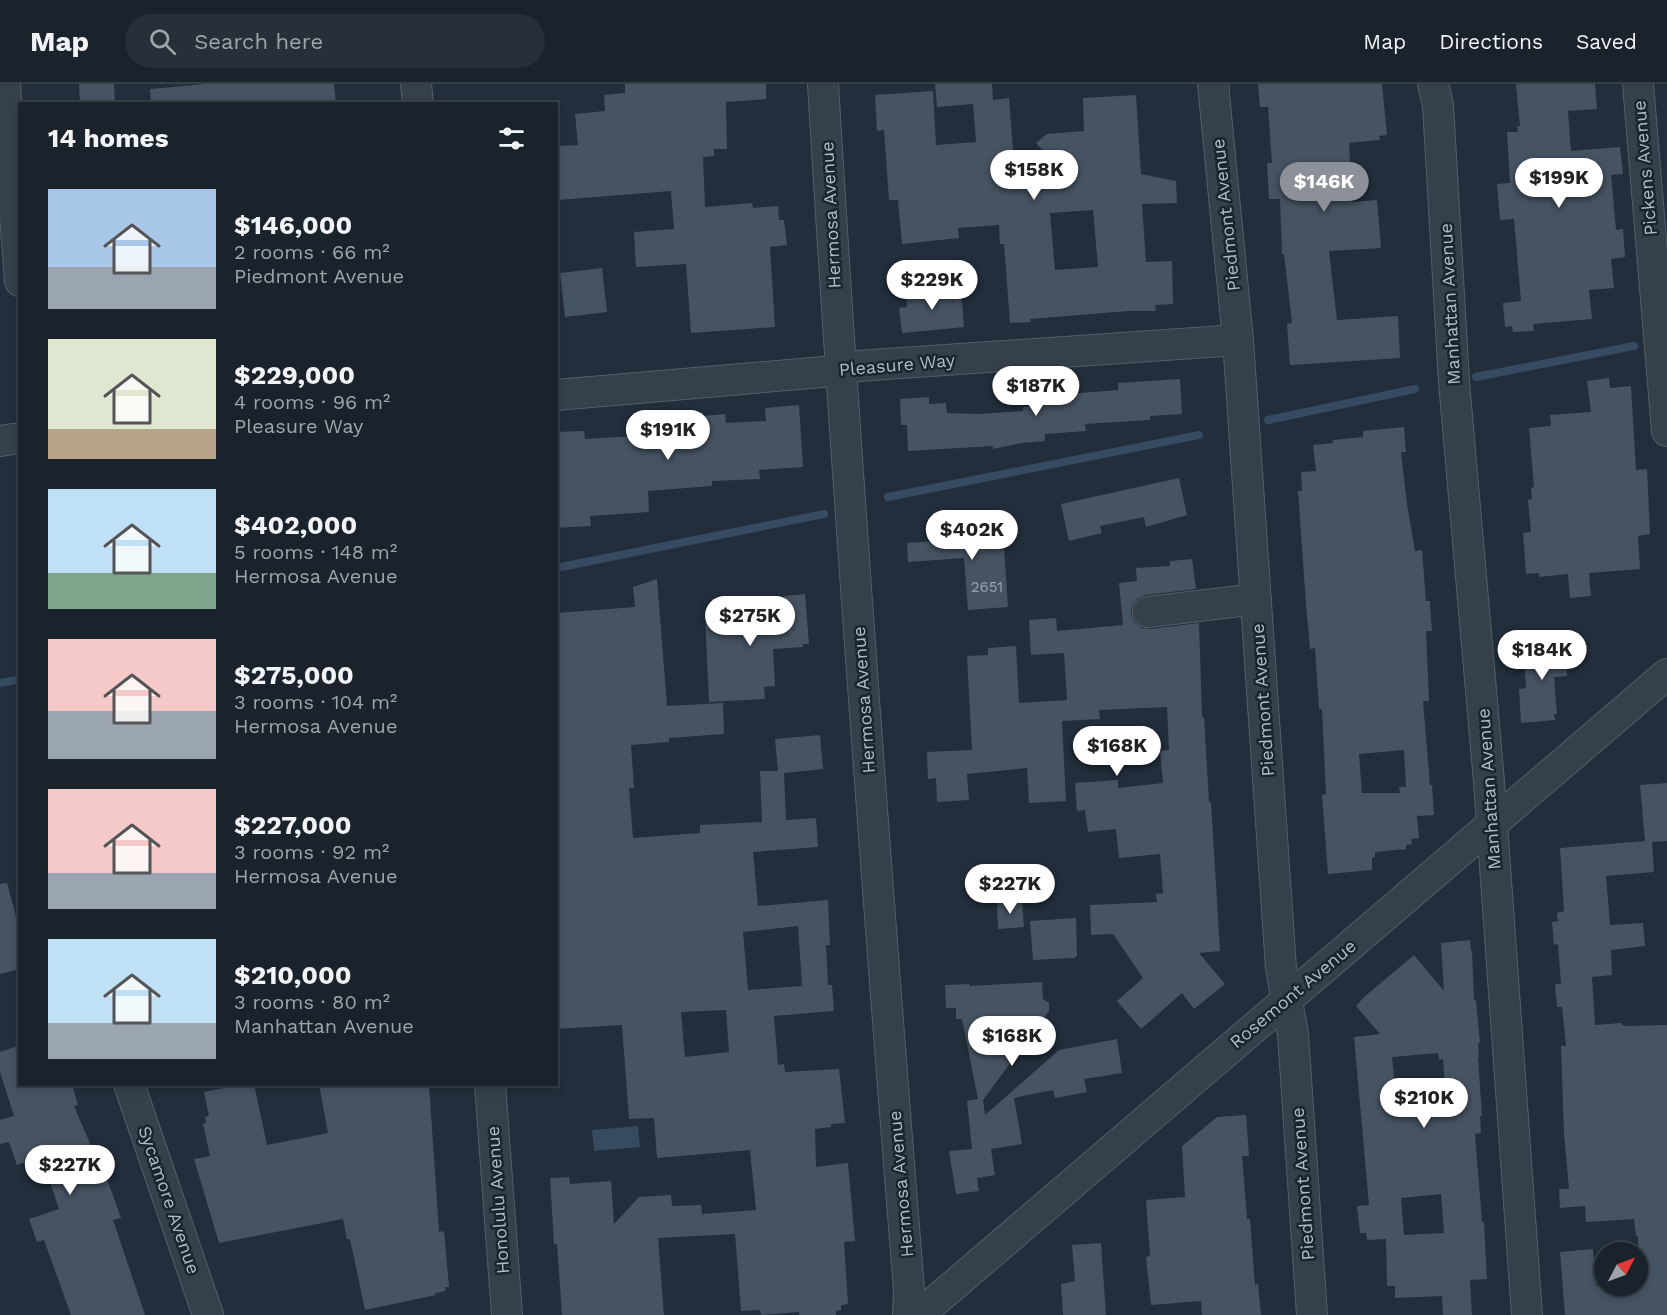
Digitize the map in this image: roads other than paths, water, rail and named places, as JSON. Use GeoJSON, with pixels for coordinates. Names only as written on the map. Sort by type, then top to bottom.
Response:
{"type":"FeatureCollection","features":[{"type":"Feature","properties":{"kind":"street"},"geometry":{"type":"LineString","coordinates":[[5,84],[18,255]]}},
{"type":"Feature","properties":{"kind":"street"},"geometry":{"type":"LineString","coordinates":[[416,84],[418,102]]}},
{"type":"Feature","properties":{"kind":"street","name":"Hermosa Avenue"},"geometry":{"type":"LineString","coordinates":[[823,84],[840,370],[882,958],[909,1290],[908,1315]]}},
{"type":"Feature","properties":{"kind":"street","name":"Piedmont Avenue"},"geometry":{"type":"LineString","coordinates":[[1213,84],[1238,340],[1281,968],[1293,1034],[1312,1315]]}},
{"type":"Feature","properties":{"kind":"street","name":"Manhattan Avenue"},"geometry":{"type":"LineString","coordinates":[[1433,84],[1438,105],[1454,382],[1492,825],[1527,1315]]}},
{"type":"Feature","properties":{"kind":"street","name":"Pickens Avenue"},"geometry":{"type":"LineString","coordinates":[[1638,84],[1667,431]]}},
{"type":"Feature","properties":{"kind":"street","name":"Pleasure Way"},"geometry":{"type":"LineString","coordinates":[[558,395],[840,370],[858,366],[1238,340]]}},
{"type":"Feature","properties":{"kind":"street"},"geometry":{"type":"LineString","coordinates":[[0,441],[18,438]]}},
{"type":"Feature","properties":{"kind":"street"},"geometry":{"type":"LineString","coordinates":[[1148,612],[1256,599]]}},
{"type":"Feature","properties":{"kind":"street","name":"Rosemont Avenue"},"geometry":{"type":"LineString","coordinates":[[919,1315],[1667,674]]}},
{"type":"Feature","properties":{"kind":"street","name":"Sycamore Avenue"},"geometry":{"type":"LineString","coordinates":[[130,1086],[208,1315]]}},
{"type":"Feature","properties":{"kind":"street","name":"Honolulu Avenue"},"geometry":{"type":"LineString","coordinates":[[490,1086],[507,1315]]}},
{"type":"Feature","properties":{"kind":"water"},"geometry":{"type":"Polygon","coordinates":[[[638,1126],[640,1147],[594,1151],[592,1130],[638,1126]]]}},
{"type":"Feature","properties":{"kind":"waterway"},"geometry":{"type":"LineString","coordinates":[[1476,377],[1634,346]]}},
{"type":"Feature","properties":{"kind":"waterway"},"geometry":{"type":"LineString","coordinates":[[1268,420],[1415,389]]}},
{"type":"Feature","properties":{"kind":"waterway"},"geometry":{"type":"LineString","coordinates":[[888,497],[1199,435]]}},
{"type":"Feature","properties":{"kind":"waterway"},"geometry":{"type":"LineString","coordinates":[[558,568],[824,514]]}},
{"type":"Feature","properties":{"kind":"waterway"},"geometry":{"type":"LineString","coordinates":[[0,683],[16,680]]}}]}
